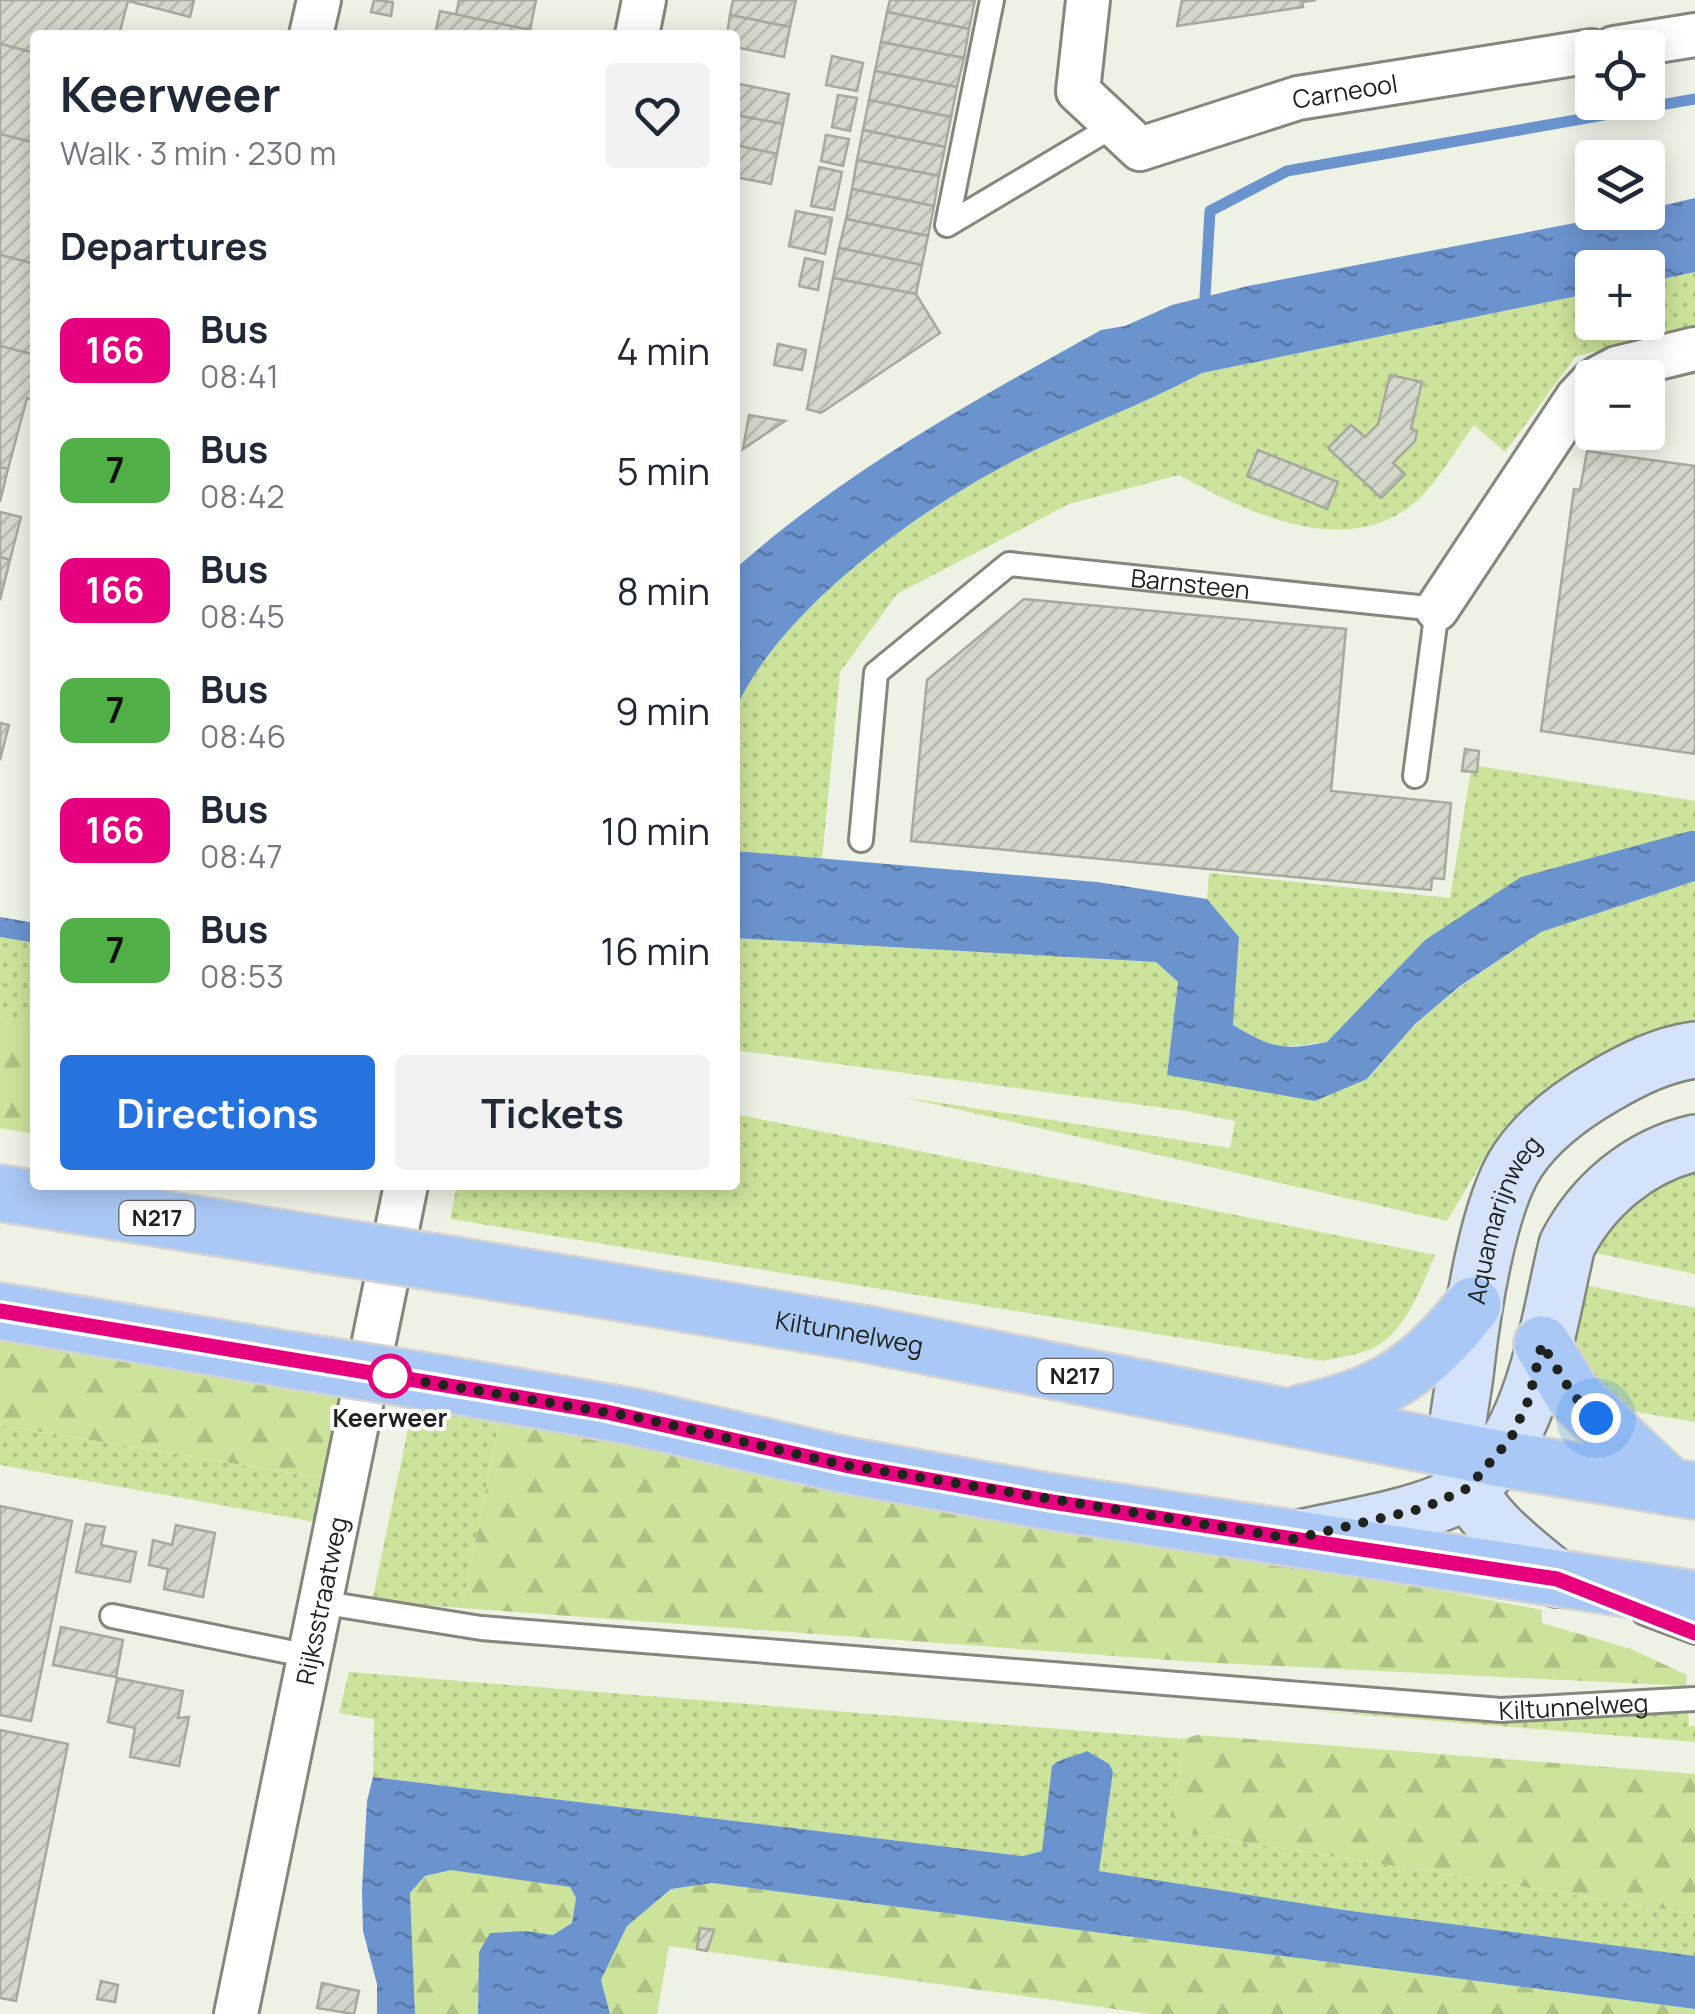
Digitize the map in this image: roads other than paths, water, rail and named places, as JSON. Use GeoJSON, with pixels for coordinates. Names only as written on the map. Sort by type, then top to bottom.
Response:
{"type":"FeatureCollection","features":[{"type":"Feature","properties":{"kind":"main road","name":"Kiltunnelweg"},"geometry":{"type":"LineString","coordinates":[[0,1192],[866,1334],[1283,1416],[1474,1465],[1682,1489]]}},
{"type":"Feature","properties":{"kind":"main road"},"geometry":{"type":"LineString","coordinates":[[1283,1416],[1338,1405],[1388,1386],[1446,1339],[1473,1305]]}},
{"type":"Feature","properties":{"kind":"main road"},"geometry":{"type":"LineString","coordinates":[[0,1311],[635,1417],[845,1465],[1294,1539],[1695,1599]]}},
{"type":"Feature","properties":{"kind":"main road"},"geometry":{"type":"LineString","coordinates":[[1542,1344],[1573,1395],[1682,1489]]}},
{"type":"Feature","properties":{"kind":"street"},"geometry":{"type":"LineString","coordinates":[[312,30],[318,0]]}},
{"type":"Feature","properties":{"kind":"street"},"geometry":{"type":"LineString","coordinates":[[638,30],[644,0]]}},
{"type":"Feature","properties":{"kind":"street","name":"Carneool"},"geometry":{"type":"LineString","coordinates":[[1088,0],[1078,91],[1140,149],[1298,98],[1575,54]]}},
{"type":"Feature","properties":{"kind":"street"},"geometry":{"type":"LineString","coordinates":[[1665,39],[1695,34]]}},
{"type":"Feature","properties":{"kind":"street"},"geometry":{"type":"LineString","coordinates":[[1652,360],[1695,350]]}},
{"type":"Feature","properties":{"kind":"street"},"geometry":{"type":"LineString","coordinates":[[1437,609],[1575,402]]}},
{"type":"Feature","properties":{"kind":"street","name":"Aquamarijnweg"},"geometry":{"type":"LineString","coordinates":[[1474,1465],[1473,1305],[1507,1179],[1536,1138],[1563,1112],[1660,1057],[1695,1050]]}},
{"type":"Feature","properties":{"kind":"street"},"geometry":{"type":"LineString","coordinates":[[1294,1539],[1424,1508],[1511,1438],[1529,1399],[1567,1245],[1587,1214],[1619,1180],[1650,1158],[1695,1143]]}},
{"type":"Feature","properties":{"kind":"street","name":"Rijksstraatweg"},"geometry":{"type":"LineString","coordinates":[[236,2014],[405,1190]]}},
{"type":"Feature","properties":{"kind":"street"},"geometry":{"type":"LineString","coordinates":[[1474,1465],[1496,1526],[1557,1579]]}},
{"type":"Feature","properties":{"kind":"lane"},"geometry":{"type":"LineString","coordinates":[[992,0],[946,225],[1115,126]]}},
{"type":"Feature","properties":{"kind":"lane","name":"Barnsteen"},"geometry":{"type":"LineString","coordinates":[[861,840],[876,673],[1009,564],[1437,609]]}},
{"type":"Feature","properties":{"kind":"lane"},"geometry":{"type":"LineString","coordinates":[[1414,776],[1437,609]]}},
{"type":"Feature","properties":{"kind":"lane"},"geometry":{"type":"LineString","coordinates":[[1557,1579],[1695,1632]]}},
{"type":"Feature","properties":{"kind":"lane","name":"Kiltunnelweg"},"geometry":{"type":"LineString","coordinates":[[319,1602],[481,1628],[1501,1710],[1695,1699]]}},
{"type":"Feature","properties":{"kind":"lane"},"geometry":{"type":"LineString","coordinates":[[112,1616],[309,1656]]}},
{"type":"Feature","properties":{"kind":"water"},"geometry":{"type":"Polygon","coordinates":[[[1695,198],[1695,272],[1665,278],[1665,250],[1575,250],[1575,296],[1202,373],[1002,467],[927,513],[850,570],[782,637],[740,701],[740,565],[777,534],[911,439],[1101,330],[1125,326],[1172,305],[1248,286],[1575,223],[1575,230],[1665,230],[1665,205],[1695,198]]]}},
{"type":"Feature","properties":{"kind":"water"},"geometry":{"type":"Polygon","coordinates":[[[1695,831],[1695,881],[1541,932],[1460,986],[1415,1024],[1367,1079],[1315,1101],[1167,1075],[1178,982],[1156,962],[740,938],[740,851],[1097,882],[1207,899],[1239,937],[1233,1025],[1277,1046],[1298,1046],[1327,1042],[1425,940],[1521,877],[1695,831]]]}},
{"type":"Feature","properties":{"kind":"water"},"geometry":{"type":"Polygon","coordinates":[[[0,917],[30,922],[30,942],[0,937],[0,917]]]}},
{"type":"Feature","properties":{"kind":"water"},"geometry":{"type":"Polygon","coordinates":[[[1087,1751],[1109,1764],[1113,1772],[1099,1871],[1344,1910],[1695,1956],[1695,2009],[712,1883],[671,1889],[627,1926],[601,1980],[610,2014],[478,2014],[479,1952],[490,1933],[526,1931],[553,1935],[572,1923],[576,1898],[570,1887],[451,1870],[425,1876],[410,1893],[415,2014],[377,2014],[377,1984],[363,1931],[362,1890],[367,1801],[373,1777],[1023,1856],[1042,1851],[1052,1766],[1087,1751]]]}},
{"type":"Feature","properties":{"kind":"waterway"},"geometry":{"type":"LineString","coordinates":[[1205,297],[1210,211],[1287,171],[1695,99]]}},
{"type":"Feature","properties":{"kind":"place","name":"Keerweer"},"geometry":{"type":"Point","coordinates":[390,1376]}}]}
